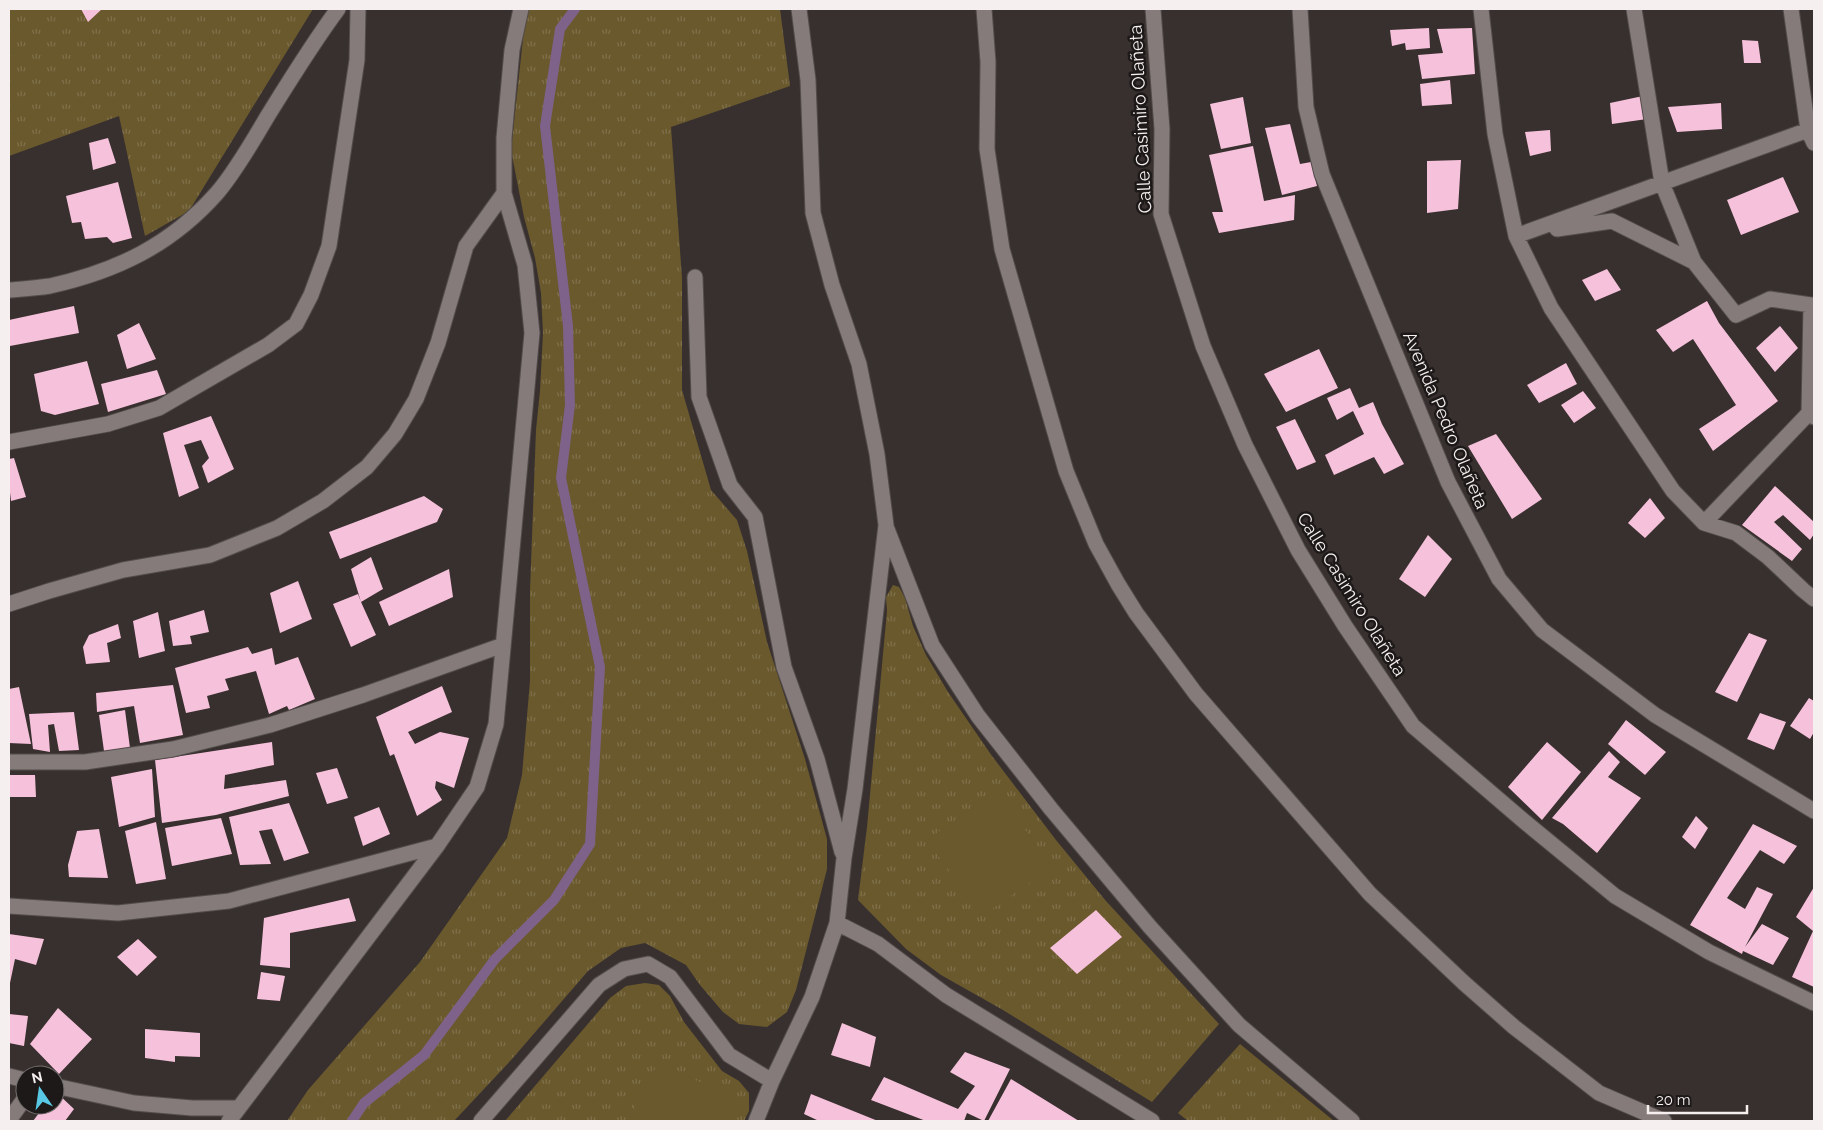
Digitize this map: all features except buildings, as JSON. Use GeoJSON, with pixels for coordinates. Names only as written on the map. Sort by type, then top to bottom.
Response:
{"type":"FeatureCollection","features":[{"type":"Feature","properties":{"kind":"street"},"geometry":{"type":"LineString","coordinates":[[9,290],[49,286],[100,272],[148,251],[182,228],[218,192],[252,143],[312,43],[338,9]]}},
{"type":"Feature","properties":{"kind":"street"},"geometry":{"type":"LineString","coordinates":[[9,442],[108,424],[159,408],[268,345],[296,324],[311,295],[329,246],[357,60],[358,9]]}},
{"type":"Feature","properties":{"kind":"street"},"geometry":{"type":"LineString","coordinates":[[229,1121],[437,846],[478,787],[496,724],[532,333],[525,265],[504,193],[504,138],[512,50],[521,9]]}},
{"type":"Feature","properties":{"kind":"street"},"geometry":{"type":"LineString","coordinates":[[799,9],[808,80],[813,213],[832,284],[859,364],[877,454],[886,525],[932,645],[978,716],[1051,809],[1150,927],[1239,1025],[1352,1121]]}},
{"type":"Feature","properties":{"kind":"street"},"geometry":{"type":"LineString","coordinates":[[984,9],[988,62],[987,149],[1002,249],[1066,471],[1096,544],[1118,584],[1136,613],[1196,694],[1370,894],[1464,983],[1514,1027],[1600,1093],[1664,1121]]}},
{"type":"Feature","properties":{"kind":"street","name":"Calle Casimiro Olañeta"},"geometry":{"type":"LineString","coordinates":[[1153,9],[1162,129],[1161,214],[1203,346],[1245,445],[1298,550],[1345,626],[1414,726],[1524,822],[1615,896],[1710,952],[1814,1003]]}},
{"type":"Feature","properties":{"kind":"street","name":"Avenida Pedro Olañeta"},"geometry":{"type":"LineString","coordinates":[[1300,9],[1306,107],[1322,174],[1448,482],[1499,579],[1542,630],[1655,715],[1814,811]]}},
{"type":"Feature","properties":{"kind":"street"},"geometry":{"type":"LineString","coordinates":[[1481,9],[1495,134],[1516,236],[1550,308],[1673,491],[1704,523],[1736,534],[1768,557],[1814,599]]}},
{"type":"Feature","properties":{"kind":"street"},"geometry":{"type":"LineString","coordinates":[[1634,9],[1662,183],[1694,262],[1736,314],[1770,299],[1812,304],[1812,415],[1704,523]]}},
{"type":"Feature","properties":{"kind":"street"},"geometry":{"type":"LineString","coordinates":[[1516,236],[1662,183],[1811,137],[1791,9]]}},
{"type":"Feature","properties":{"kind":"street"},"geometry":{"type":"LineString","coordinates":[[9,604],[123,570],[210,555],[277,528],[322,501],[367,467],[396,434],[416,398],[438,343],[466,246],[504,193]]}},
{"type":"Feature","properties":{"kind":"street"},"geometry":{"type":"LineString","coordinates":[[1516,236],[1612,221],[1694,262]]}},
{"type":"Feature","properties":{"kind":"street"},"geometry":{"type":"LineString","coordinates":[[694,277],[699,397],[730,485],[755,517],[784,667],[817,759],[844,858]]}},
{"type":"Feature","properties":{"kind":"street"},"geometry":{"type":"LineString","coordinates":[[756,1121],[772,1081],[812,997],[837,924],[886,525]]}},
{"type":"Feature","properties":{"kind":"street"},"geometry":{"type":"LineString","coordinates":[[9,762],[86,762],[174,749],[270,725],[503,646]]}},
{"type":"Feature","properties":{"kind":"street"},"geometry":{"type":"LineString","coordinates":[[9,906],[118,913],[229,901],[437,846]]}},
{"type":"Feature","properties":{"kind":"street"},"geometry":{"type":"LineString","coordinates":[[837,924],[878,944],[946,995],[1152,1121]]}},
{"type":"Feature","properties":{"kind":"street"},"geometry":{"type":"LineString","coordinates":[[481,1121],[599,985],[624,969],[648,964],[670,977],[729,1055],[772,1081]]}},
{"type":"Feature","properties":{"kind":"street"},"geometry":{"type":"LineString","coordinates":[[65,1088],[134,1102],[192,1108],[238,1108]]}},
{"type":"Feature","properties":{"kind":"green space"},"geometry":{"type":"Polygon","coordinates":[[[9,9],[313,9],[189,211],[145,236],[119,116],[9,156],[9,9]]]}},
{"type":"Feature","properties":{"kind":"green space"},"geometry":{"type":"Polygon","coordinates":[[[529,9],[780,9],[790,86],[671,127],[682,278],[682,390],[711,490],[737,520],[747,551],[767,642],[805,759],[827,839],[827,869],[796,990],[787,1012],[767,1027],[739,1024],[723,1012],[686,965],[645,943],[621,948],[588,971],[512,1059],[454,1121],[287,1121],[308,1090],[420,962],[507,838],[522,775],[530,681],[530,591],[536,430],[543,333],[541,293],[535,258],[524,217],[511,150],[525,20],[529,9]]]}},
{"type":"Feature","properties":{"kind":"green space"},"geometry":{"type":"Polygon","coordinates":[[[893,585],[899,587],[905,598],[913,626],[926,655],[948,692],[992,756],[1056,840],[1106,901],[1219,1024],[1152,1102],[1003,1010],[941,975],[906,949],[858,900],[867,827],[887,611],[886,597],[893,585]]]}},
{"type":"Feature","properties":{"kind":"green space"},"geometry":{"type":"Polygon","coordinates":[[[997,790],[1052,867],[982,916],[927,840],[997,790]]]}},
{"type":"Feature","properties":{"kind":"green space"},"geometry":{"type":"Polygon","coordinates":[[[645,983],[659,985],[670,996],[684,1022],[722,1071],[739,1081],[749,1093],[749,1111],[744,1121],[505,1121],[610,998],[626,986],[645,983]]]}},
{"type":"Feature","properties":{"kind":"green space"},"geometry":{"type":"Polygon","coordinates":[[[1240,1044],[1334,1121],[1188,1121],[1178,1113],[1240,1044]]]}},
{"type":"Feature","properties":{"kind":"green space"},"geometry":{"type":"Polygon","coordinates":[[[659,1061],[734,1100],[723,1121],[627,1121],[659,1061]]]}},
{"type":"Feature","properties":{"kind":"waterway"},"geometry":{"type":"LineString","coordinates":[[352,1121],[364,1103],[424,1055],[495,959],[554,900],[590,844],[600,667],[561,478],[570,405],[568,326],[545,126],[560,29],[575,9]]}}]}
